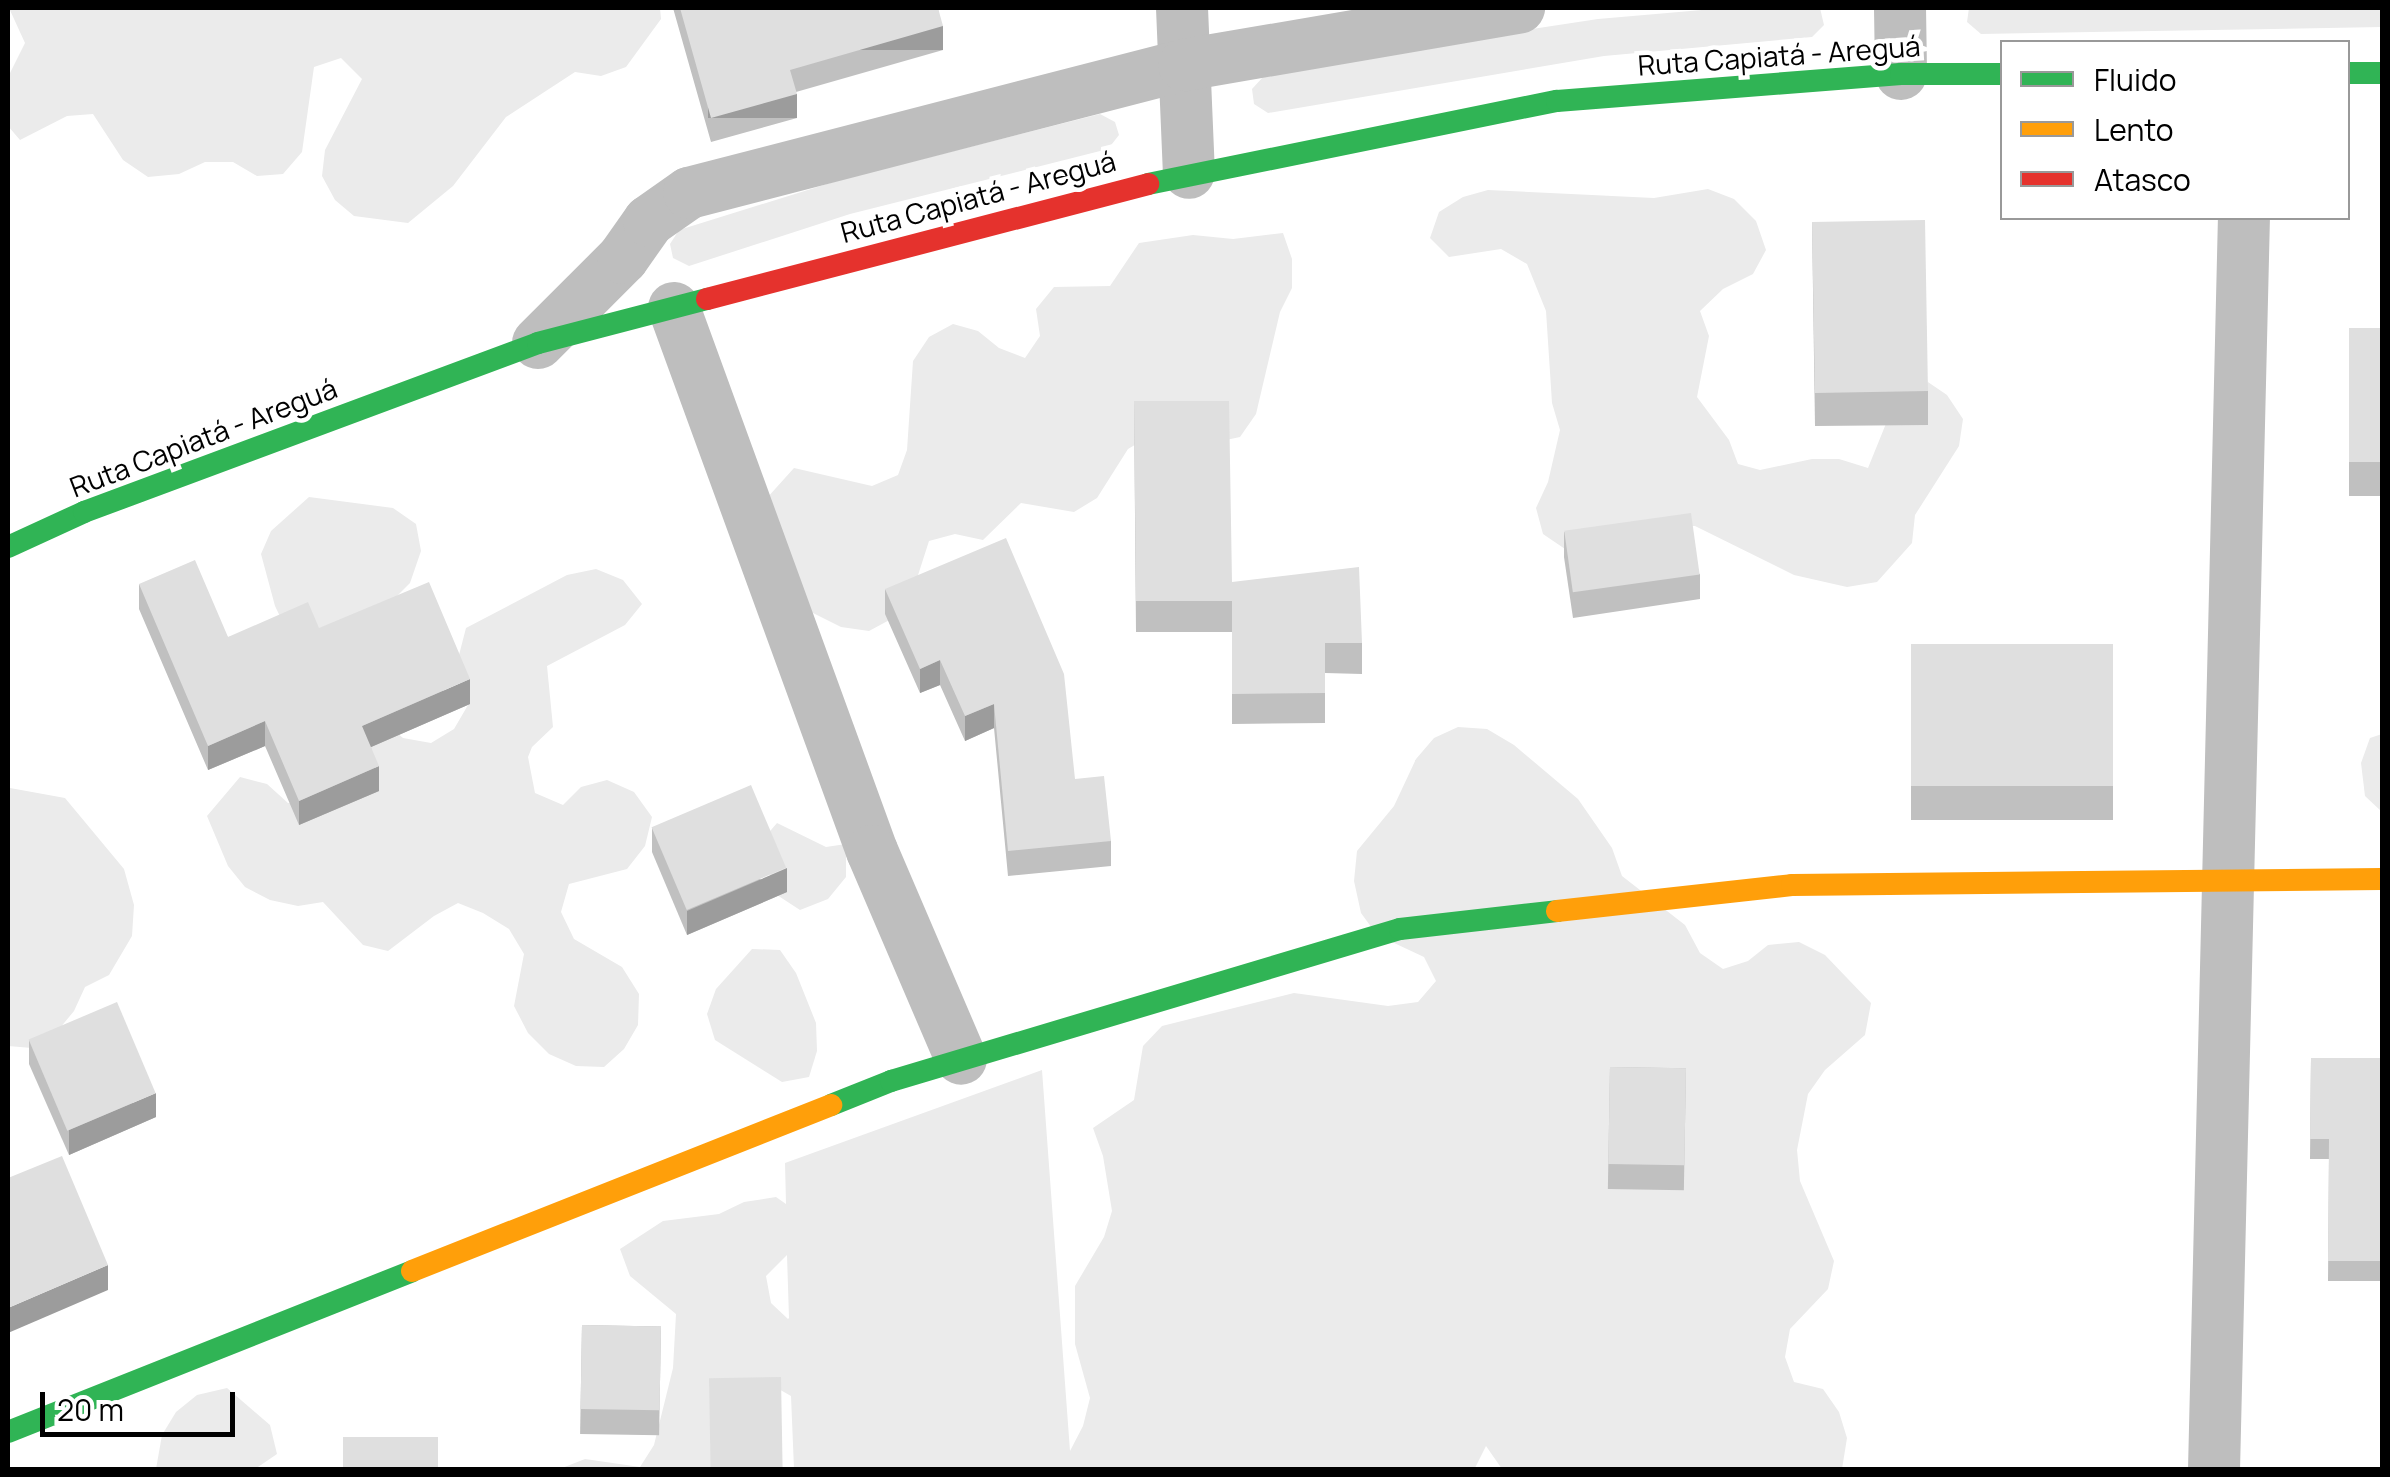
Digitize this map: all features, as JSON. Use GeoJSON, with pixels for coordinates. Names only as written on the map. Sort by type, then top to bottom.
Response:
{"type":"FeatureCollection","features":[{"type":"Feature","properties":{"kind":"street"},"geometry":{"type":"LineString","coordinates":[[1182,8],[1189,173]]}},
{"type":"Feature","properties":{"kind":"street"},"geometry":{"type":"LineString","coordinates":[[538,343],[624,258],[649,220],[688,193],[1184,65],[1519,8]]}},
{"type":"Feature","properties":{"kind":"street"},"geometry":{"type":"LineString","coordinates":[[1900,8],[1901,74]]}},
{"type":"Feature","properties":{"kind":"street"},"geometry":{"type":"LineString","coordinates":[[2350,73],[2382,74]]}},
{"type":"Feature","properties":{"kind":"street","name":"Ruta Capiatá - Areguá"},"geometry":{"type":"LineString","coordinates":[[8,546],[84,512],[538,343],[1189,173],[1557,101],[1901,74],[2000,74]]}},
{"type":"Feature","properties":{"kind":"street"},"geometry":{"type":"LineString","coordinates":[[2214,1470],[2244,220]]}},
{"type":"Feature","properties":{"kind":"street"},"geometry":{"type":"LineString","coordinates":[[674,308],[858,815],[961,1060]]}},
{"type":"Feature","properties":{"kind":"street"},"geometry":{"type":"LineString","coordinates":[[8,1432],[891,1081],[1400,930],[1792,885],[2382,879]]}},
{"type":"Feature","properties":{"kind":"shaded area"},"geometry":{"type":"Polygon","coordinates":[[[9,8],[660,8],[661,19],[626,67],[601,76],[575,72],[506,117],[453,186],[408,223],[354,216],[335,200],[322,176],[325,150],[362,79],[341,58],[314,67],[302,152],[283,174],[257,176],[233,162],[205,162],[179,174],[148,177],[123,160],[93,114],[67,116],[20,140],[8,126],[8,77],[25,43],[9,8]]]}},
{"type":"Feature","properties":{"kind":"shaded area"},"geometry":{"type":"Polygon","coordinates":[[[1725,8],[1820,8],[1824,25],[1812,37],[1604,56],[1268,113],[1254,104],[1252,89],[1263,77],[1421,46],[1598,19],[1725,8]]]}},
{"type":"Feature","properties":{"kind":"shaded area"},"geometry":{"type":"Polygon","coordinates":[[[1969,8],[2382,8],[2382,27],[1981,34],[1967,22],[1969,8]]]}},
{"type":"Feature","properties":{"kind":"shaded area"},"geometry":{"type":"Polygon","coordinates":[[[1100,114],[1115,122],[1119,135],[1108,149],[850,214],[689,266],[673,258],[670,244],[679,230],[843,179],[1100,114]]]}},
{"type":"Feature","properties":{"kind":"shaded area"},"geometry":{"type":"Polygon","coordinates":[[[1708,189],[1734,199],[1756,221],[1766,250],[1753,274],[1723,289],[1700,311],[1709,336],[1697,397],[1729,440],[1738,464],[1760,470],[1812,459],[1839,459],[1868,468],[1898,394],[1922,378],[1947,395],[1963,419],[1959,446],[1915,515],[1912,543],[1877,582],[1847,587],[1794,575],[1695,526],[1641,527],[1565,549],[1543,534],[1536,508],[1548,482],[1560,430],[1552,403],[1546,311],[1527,264],[1501,249],[1449,257],[1430,238],[1439,212],[1463,197],[1488,190],[1654,198],[1708,189]]]}},
{"type":"Feature","properties":{"kind":"shaded area"},"geometry":{"type":"Polygon","coordinates":[[[1283,233],[1292,259],[1292,288],[1280,312],[1256,414],[1240,437],[1212,443],[1155,433],[1128,449],[1097,498],[1074,512],[1021,503],[983,540],[955,534],[929,541],[911,597],[895,617],[869,631],[841,627],[791,602],[758,508],[794,468],[872,486],[898,475],[907,450],[913,361],[929,337],[953,324],[978,331],[999,348],[1025,358],[1040,336],[1036,309],[1054,287],[1110,286],[1139,243],[1193,235],[1233,239],[1283,233]]]}},
{"type":"Feature","properties":{"kind":"shaded area"},"geometry":{"type":"Polygon","coordinates":[[[309,497],[393,508],[416,524],[421,551],[410,583],[392,601],[381,719],[403,738],[431,743],[454,729],[468,705],[459,680],[459,655],[466,628],[567,575],[596,569],[623,580],[642,604],[625,625],[547,666],[553,727],[532,747],[528,757],[535,793],[563,805],[581,787],[607,780],[634,792],[652,817],[645,846],[627,869],[569,884],[561,912],[574,939],[622,967],[639,994],[638,1025],[624,1049],[604,1067],[576,1066],[549,1054],[528,1033],[514,1006],[524,954],[509,929],[483,913],[458,903],[388,951],[363,945],[323,902],[298,906],[270,900],[245,887],[228,866],[207,816],[240,777],[267,784],[288,803],[316,803],[298,654],[275,606],[261,554],[271,531],[309,497]]]}},
{"type":"Feature","properties":{"kind":"shaded area"},"geometry":{"type":"Polygon","coordinates":[[[1458,727],[1487,729],[1514,745],[1578,799],[1612,848],[1622,876],[1685,925],[1700,953],[1723,969],[1748,961],[1768,945],[1799,942],[1825,955],[1871,1003],[1865,1035],[1825,1070],[1808,1094],[1797,1150],[1800,1181],[1834,1261],[1828,1289],[1790,1329],[1785,1357],[1794,1382],[1823,1389],[1839,1412],[1847,1438],[1842,1469],[1502,1469],[1486,1446],[1474,1470],[794,1469],[791,1396],[770,1384],[710,1469],[557,1470],[585,1459],[640,1467],[654,1445],[673,1368],[676,1314],[630,1276],[620,1249],[663,1221],[719,1214],[744,1202],[776,1197],[786,1204],[785,1163],[1042,1070],[1070,1451],[1083,1426],[1090,1398],[1075,1344],[1075,1286],[1104,1237],[1112,1211],[1103,1156],[1093,1128],[1134,1100],[1143,1046],[1162,1026],[1294,993],[1388,1006],[1418,1002],[1436,981],[1424,957],[1377,935],[1361,913],[1354,881],[1357,851],[1394,806],[1416,759],[1434,738],[1458,727]],[[787,1255],[766,1276],[771,1303],[789,1318],[787,1255]]]}},
{"type":"Feature","properties":{"kind":"shaded area"},"geometry":{"type":"Polygon","coordinates":[[[2382,734],[2382,812],[2365,796],[2361,763],[2370,738],[2382,734]]]}},
{"type":"Feature","properties":{"kind":"shaded area"},"geometry":{"type":"Polygon","coordinates":[[[10,788],[65,798],[124,869],[134,905],[132,936],[109,975],[85,987],[74,1011],[55,1034],[32,1048],[8,1046],[10,788]]]}},
{"type":"Feature","properties":{"kind":"shaded area"},"geometry":{"type":"Polygon","coordinates":[[[777,823],[826,847],[846,844],[846,877],[828,899],[800,910],[777,895],[759,844],[777,823]]]}},
{"type":"Feature","properties":{"kind":"shaded area"},"geometry":{"type":"Polygon","coordinates":[[[752,949],[780,950],[796,973],[816,1023],[817,1051],[809,1077],[782,1082],[715,1040],[707,1014],[716,989],[752,949]]]}},
{"type":"Feature","properties":{"kind":"shaded area"},"geometry":{"type":"Polygon","coordinates":[[[227,1388],[270,1425],[277,1454],[255,1469],[156,1469],[162,1435],[176,1412],[197,1395],[227,1388]]]}},
{"type":"Feature","properties":{"kind":"building"},"geometry":{"type":"Polygon","coordinates":[[[680,8],[938,8],[943,26],[790,70],[797,94],[711,118],[680,8]]]}},
{"type":"Feature","properties":{"kind":"building"},"geometry":{"type":"Polygon","coordinates":[[[1925,220],[1928,391],[1815,393],[1812,222],[1925,220]]]}},
{"type":"Feature","properties":{"kind":"building"},"geometry":{"type":"Polygon","coordinates":[[[2349,328],[2382,328],[2382,462],[2349,462],[2349,328]]]}},
{"type":"Feature","properties":{"kind":"building"},"geometry":{"type":"Polygon","coordinates":[[[1134,401],[1229,401],[1232,582],[1359,567],[1362,643],[1325,643],[1325,693],[1232,694],[1232,601],[1136,601],[1134,401]]]}},
{"type":"Feature","properties":{"kind":"building"},"geometry":{"type":"Polygon","coordinates":[[[1691,513],[1700,574],[1573,592],[1564,531],[1691,513]]]}},
{"type":"Feature","properties":{"kind":"building"},"geometry":{"type":"Polygon","coordinates":[[[1006,538],[1064,674],[1075,779],[1104,776],[1111,841],[1008,851],[994,704],[965,716],[940,660],[920,669],[885,589],[1006,538]]]}},
{"type":"Feature","properties":{"kind":"building"},"geometry":{"type":"Polygon","coordinates":[[[195,560],[228,637],[308,602],[319,628],[429,582],[470,679],[362,726],[379,766],[299,801],[265,721],[208,746],[139,584],[195,560]]]}},
{"type":"Feature","properties":{"kind":"building"},"geometry":{"type":"Polygon","coordinates":[[[1911,644],[2113,644],[2113,786],[1911,786],[1911,644]]]}},
{"type":"Feature","properties":{"kind":"building"},"geometry":{"type":"Polygon","coordinates":[[[751,785],[786,868],[687,910],[652,827],[751,785]]]}},
{"type":"Feature","properties":{"kind":"building"},"geometry":{"type":"Polygon","coordinates":[[[117,1002],[156,1093],[67,1131],[29,1040],[117,1002]]]}},
{"type":"Feature","properties":{"kind":"building"},"geometry":{"type":"Polygon","coordinates":[[[2311,1058],[2382,1058],[2382,1261],[2328,1261],[2329,1139],[2310,1139],[2311,1058]]]}},
{"type":"Feature","properties":{"kind":"building"},"geometry":{"type":"Polygon","coordinates":[[[1610,1067],[1686,1068],[1684,1165],[1608,1164],[1610,1067]]]}},
{"type":"Feature","properties":{"kind":"building"},"geometry":{"type":"Polygon","coordinates":[[[62,1156],[108,1265],[8,1308],[8,1178],[62,1156]]]}},
{"type":"Feature","properties":{"kind":"building"},"geometry":{"type":"Polygon","coordinates":[[[582,1325],[661,1326],[660,1410],[581,1409],[582,1325]]]}},
{"type":"Feature","properties":{"kind":"building"},"geometry":{"type":"Polygon","coordinates":[[[781,1377],[783,1470],[711,1470],[709,1378],[781,1377]]]}},
{"type":"Feature","properties":{"kind":"building"},"geometry":{"type":"Polygon","coordinates":[[[343,1437],[438,1437],[438,1470],[343,1470],[343,1437]]]}},
{"type":"Feature","properties":{"kind":"traffic: fast"},"geometry":{"type":"LineString","coordinates":[[2350,73],[2382,73]]}},
{"type":"Feature","properties":{"kind":"traffic: fast"},"geometry":{"type":"LineString","coordinates":[[1148,184],[1557,101],[1901,74],[2000,74]]}},
{"type":"Feature","properties":{"kind":"traffic: fast"},"geometry":{"type":"LineString","coordinates":[[8,547],[84,512],[538,343],[707,299]]}},
{"type":"Feature","properties":{"kind":"traffic: fast"},"geometry":{"type":"LineString","coordinates":[[831,1105],[891,1081],[1400,929],[1557,911]]}},
{"type":"Feature","properties":{"kind":"traffic: fast"},"geometry":{"type":"LineString","coordinates":[[8,1432],[412,1271]]}},
{"type":"Feature","properties":{"kind":"traffic: slow"},"geometry":{"type":"LineString","coordinates":[[1557,911],[1792,885],[2382,879]]}},
{"type":"Feature","properties":{"kind":"traffic: slow"},"geometry":{"type":"LineString","coordinates":[[412,1271],[831,1105]]}},
{"type":"Feature","properties":{"kind":"traffic: jam"},"geometry":{"type":"LineString","coordinates":[[707,299],[1148,184]]}}]}
